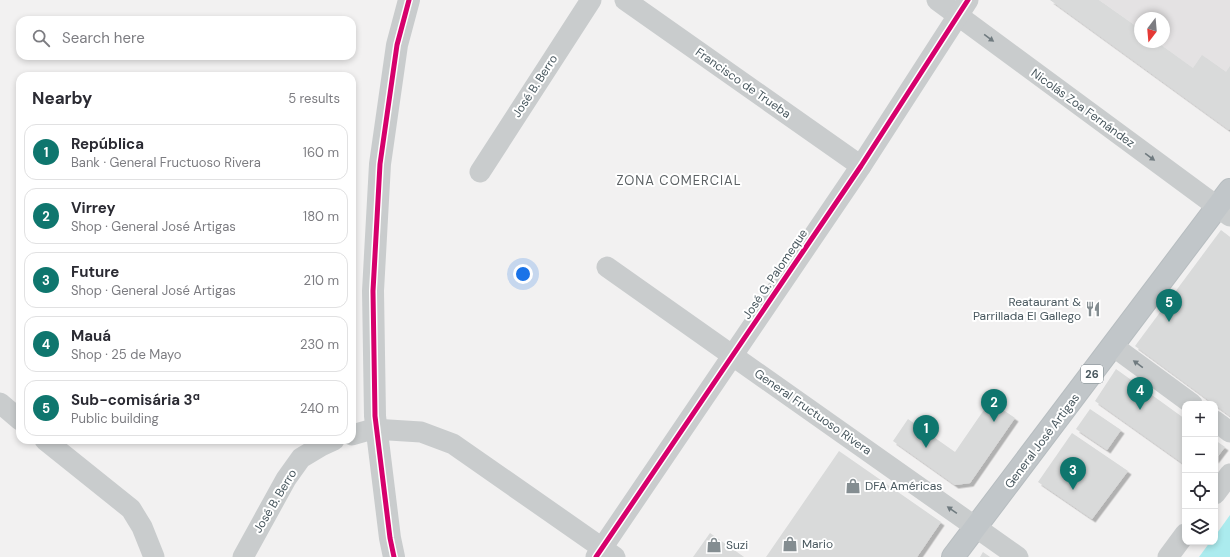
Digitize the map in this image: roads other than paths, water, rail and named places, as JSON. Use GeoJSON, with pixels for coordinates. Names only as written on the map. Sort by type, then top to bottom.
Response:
{"type":"FeatureCollection","features":[{"type":"Feature","properties":{"kind":"highway","name":"General José Artigas"},"geometry":{"type":"LineString","coordinates":[[953,557],[1113,346],[1224,211],[1230,190]]}},
{"type":"Feature","properties":{"kind":"street"},"geometry":{"type":"LineString","coordinates":[[394,557],[390,538],[375,416],[373,292],[380,164],[397,45],[409,0]]}},
{"type":"Feature","properties":{"kind":"street","name":"José B. Berro"},"geometry":{"type":"LineString","coordinates":[[480,172],[591,0]]}},
{"type":"Feature","properties":{"kind":"street","name":"Francisco de Trueba"},"geometry":{"type":"LineString","coordinates":[[626,0],[861,166]]}},
{"type":"Feature","properties":{"kind":"street","name":"Nicolás Zoa Fernández"},"geometry":{"type":"LineString","coordinates":[[937,0],[963,8],[1224,211]]}},
{"type":"Feature","properties":{"kind":"street","name":"José G. Palomeque"},"geometry":{"type":"LineString","coordinates":[[604,554],[732,355],[861,166],[963,8]]}},
{"type":"Feature","properties":{"kind":"street","name":"General Fructuoso Rivera"},"geometry":{"type":"LineString","coordinates":[[607,267],[1018,557]]}},
{"type":"Feature","properties":{"kind":"street"},"geometry":{"type":"LineString","coordinates":[[1113,346],[1188,401]]}},
{"type":"Feature","properties":{"kind":"street"},"geometry":{"type":"LineString","coordinates":[[0,403],[16,417]]}},
{"type":"Feature","properties":{"kind":"street"},"geometry":{"type":"LineString","coordinates":[[1218,423],[1230,432]]}},
{"type":"Feature","properties":{"kind":"street"},"geometry":{"type":"LineString","coordinates":[[356,434],[373,429],[421,432],[453,444],[604,554]]}},
{"type":"Feature","properties":{"kind":"street"},"geometry":{"type":"LineString","coordinates":[[50,444],[131,509],[142,527],[154,557]]}},
{"type":"Feature","properties":{"kind":"street","name":"José B. Berro"},"geometry":{"type":"LineString","coordinates":[[243,557],[286,479],[301,458],[325,444]]}},
{"type":"Feature","properties":{"kind":"street"},"geometry":{"type":"LineString","coordinates":[[1218,490],[1230,474]]}},
{"type":"Feature","properties":{"kind":"street"},"geometry":{"type":"LineString","coordinates":[[1168,557],[1182,538]]}},
{"type":"Feature","properties":{"kind":"water"},"geometry":{"type":"Polygon","coordinates":[[[1230,515],[1230,557],[1199,557],[1208,545],[1218,545],[1218,532],[1230,515]]]}},
{"type":"Feature","properties":{"kind":"place","name":"Reataurant & Parrillada El Gallego"},"geometry":{"type":"Point","coordinates":[1093,309]}},
{"type":"Feature","properties":{"kind":"place","name":"Sub-comisária 3ª"},"geometry":{"type":"Point","coordinates":[1169,322]}},
{"type":"Feature","properties":{"kind":"place","name":"Mauá"},"geometry":{"type":"Point","coordinates":[1140,410]}},
{"type":"Feature","properties":{"kind":"place","name":"Virrey"},"geometry":{"type":"Point","coordinates":[994,422]}},
{"type":"Feature","properties":{"kind":"place","name":"República"},"geometry":{"type":"Point","coordinates":[926,448]}},
{"type":"Feature","properties":{"kind":"place","name":"DFA Américas"},"geometry":{"type":"Point","coordinates":[853,486]}},
{"type":"Feature","properties":{"kind":"place","name":"Future"},"geometry":{"type":"Point","coordinates":[1073,490]}},
{"type":"Feature","properties":{"kind":"place","name":"Mario"},"geometry":{"type":"Point","coordinates":[790,544]}},
{"type":"Feature","properties":{"kind":"place","name":"Suzi"},"geometry":{"type":"Point","coordinates":[714,545]}},
{"type":"Feature","properties":{"kind":"district","name":"ZONA COMERCIAL"},"geometry":{"type":"Point","coordinates":[679,180]}}]}
